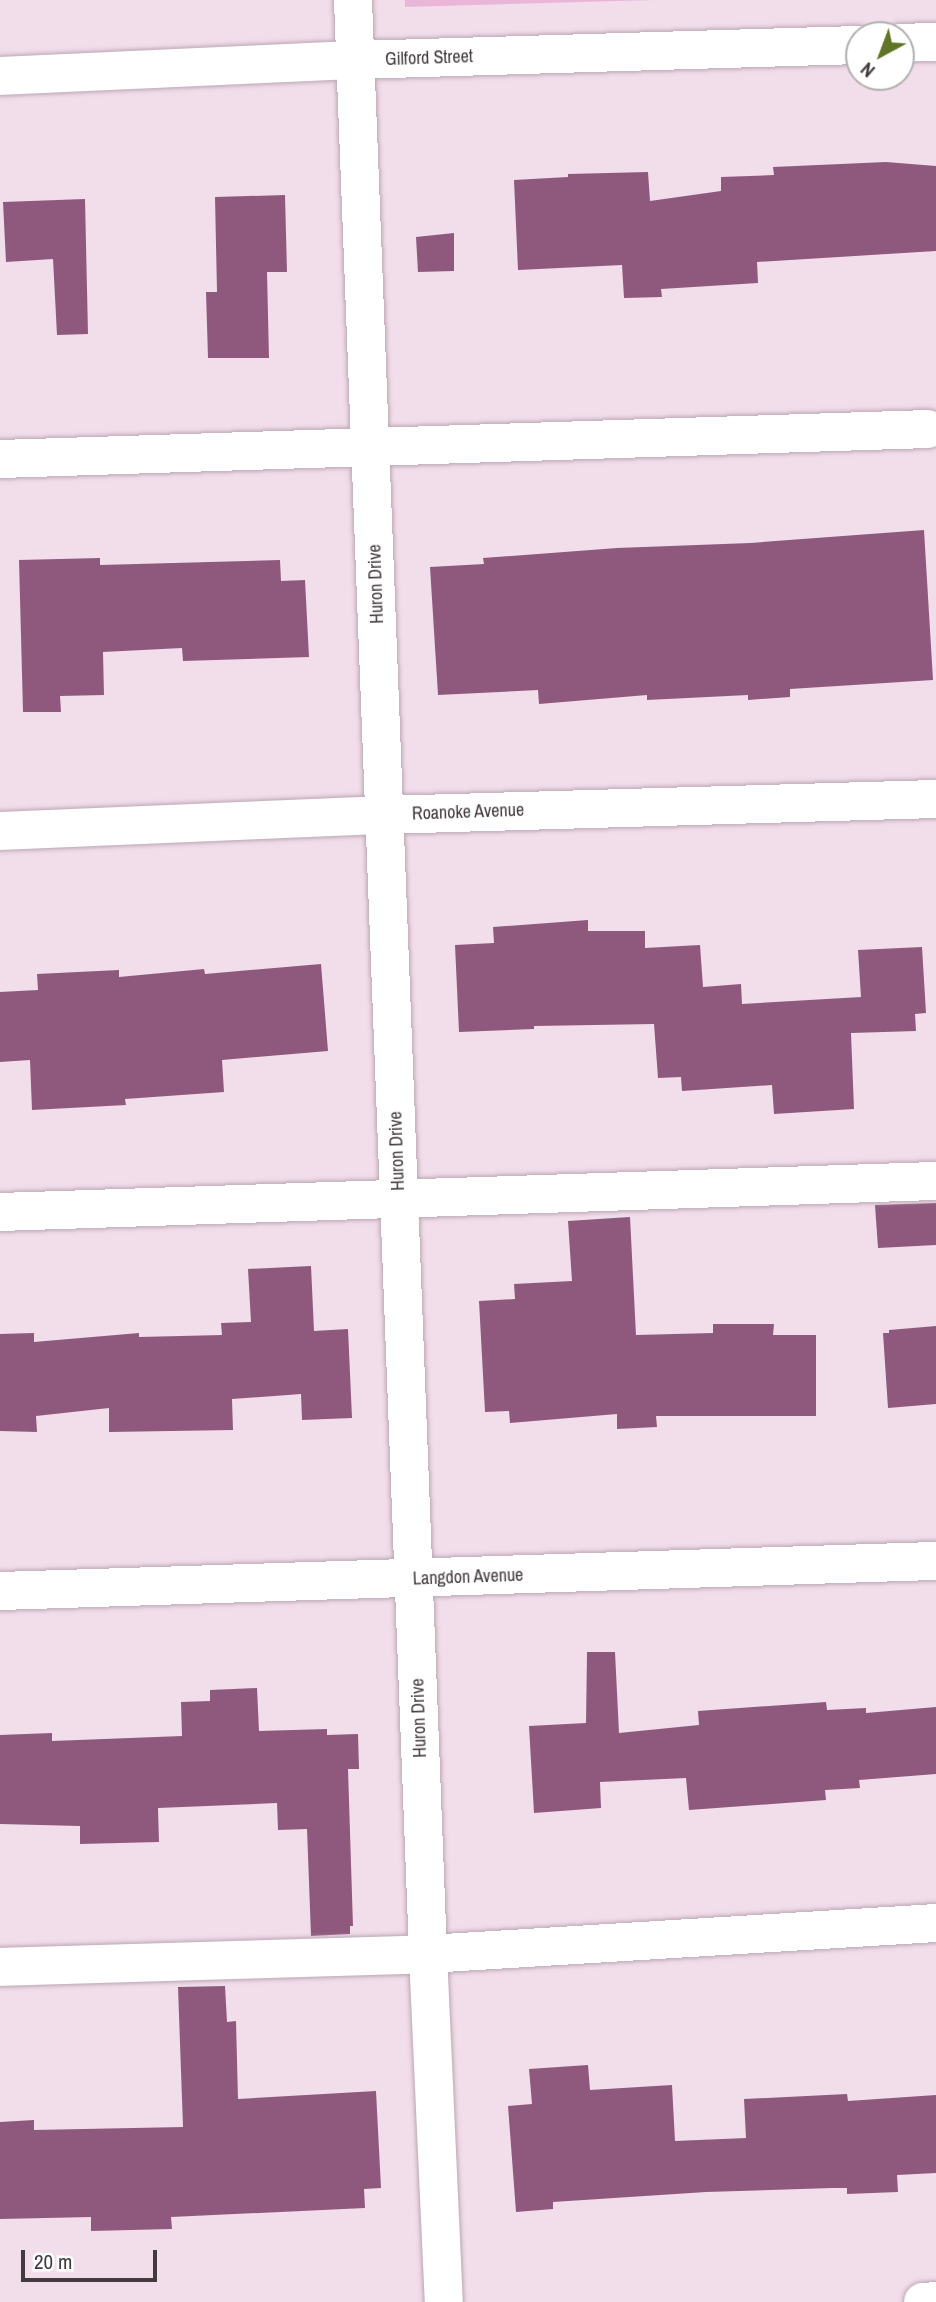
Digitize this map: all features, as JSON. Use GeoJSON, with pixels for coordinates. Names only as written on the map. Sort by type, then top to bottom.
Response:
{"type":"FeatureCollection","features":[{"type":"Feature","properties":{"kind":"street","name":"Huron Drive"},"geometry":{"type":"LineString","coordinates":[[353,0],[413,1579],[444,2302]]}},
{"type":"Feature","properties":{"kind":"street"},"geometry":{"type":"LineString","coordinates":[[915,43],[936,42]]}},
{"type":"Feature","properties":{"kind":"street","name":"Gilford Street"},"geometry":{"type":"LineString","coordinates":[[0,76],[356,60],[845,45]]}},
{"type":"Feature","properties":{"kind":"street"},"geometry":{"type":"LineString","coordinates":[[0,459],[928,429]]}},
{"type":"Feature","properties":{"kind":"street","name":"Roanoke Avenue"},"geometry":{"type":"LineString","coordinates":[[0,831],[384,815],[936,799]]}},
{"type":"Feature","properties":{"kind":"street"},"geometry":{"type":"LineString","coordinates":[[0,1212],[936,1181]]}},
{"type":"Feature","properties":{"kind":"street","name":"Langdon Avenue"},"geometry":{"type":"LineString","coordinates":[[0,1591],[936,1561]]}},
{"type":"Feature","properties":{"kind":"street"},"geometry":{"type":"LineString","coordinates":[[0,1967],[428,1954],[936,1923]]}},
{"type":"Feature","properties":{"kind":"street"},"geometry":{"type":"LineString","coordinates":[[923,2302],[936,2301]]}},
{"type":"Feature","properties":{"kind":"shaded area"},"geometry":{"type":"Polygon","coordinates":[[[405,0],[655,0],[405,7],[405,0]]]}},
{"type":"Feature","properties":{"kind":"building"},"geometry":{"type":"Polygon","coordinates":[[[886,162],[936,166],[936,251],[757,262],[758,283],[661,289],[662,297],[624,298],[622,265],[518,270],[514,180],[568,177],[568,174],[648,172],[650,201],[721,191],[721,177],[774,175],[773,167],[886,162]]]}},
{"type":"Feature","properties":{"kind":"building"},"geometry":{"type":"Polygon","coordinates":[[[285,195],[287,272],[267,272],[269,358],[208,358],[206,292],[217,292],[215,197],[285,195]]]}},
{"type":"Feature","properties":{"kind":"building"},"geometry":{"type":"Polygon","coordinates":[[[85,199],[88,334],[57,335],[53,259],[6,262],[3,202],[85,199]]]}},
{"type":"Feature","properties":{"kind":"building"},"geometry":{"type":"Polygon","coordinates":[[[454,233],[454,271],[418,272],[416,237],[454,233]]]}},
{"type":"Feature","properties":{"kind":"building"},"geometry":{"type":"Polygon","coordinates":[[[924,530],[933,680],[790,689],[790,697],[748,700],[748,695],[647,700],[647,695],[539,704],[538,690],[438,695],[430,567],[484,564],[483,558],[924,530]]]}},
{"type":"Feature","properties":{"kind":"building"},"geometry":{"type":"Polygon","coordinates":[[[100,558],[100,565],[280,560],[281,581],[305,580],[309,657],[183,661],[182,648],[103,652],[104,695],[60,696],[61,712],[23,712],[19,560],[100,558]]]}},
{"type":"Feature","properties":{"kind":"building"},"geometry":{"type":"Polygon","coordinates":[[[588,920],[588,931],[645,931],[645,948],[700,945],[703,987],[741,984],[742,1004],[861,997],[858,950],[922,947],[926,1013],[915,1014],[916,1031],[851,1033],[854,1109],[774,1114],[772,1085],[682,1091],[681,1077],[658,1078],[654,1024],[534,1026],[534,1029],[459,1032],[455,945],[494,943],[493,927],[588,920]]]}},
{"type":"Feature","properties":{"kind":"building"},"geometry":{"type":"Polygon","coordinates":[[[321,964],[328,1051],[222,1060],[224,1092],[125,1099],[126,1105],[32,1110],[30,1060],[0,1062],[0,992],[38,990],[37,974],[119,970],[119,977],[204,969],[205,974],[321,964]]]}},
{"type":"Feature","properties":{"kind":"building"},"geometry":{"type":"Polygon","coordinates":[[[936,1203],[936,1245],[878,1248],[875,1205],[936,1203]]]}},
{"type":"Feature","properties":{"kind":"building"},"geometry":{"type":"Polygon","coordinates":[[[630,1217],[636,1335],[713,1333],[713,1324],[774,1324],[773,1335],[816,1335],[816,1416],[656,1416],[657,1427],[617,1429],[617,1414],[510,1423],[509,1411],[485,1412],[479,1301],[515,1299],[514,1284],[572,1281],[568,1221],[630,1217]]]}},
{"type":"Feature","properties":{"kind":"building"},"geometry":{"type":"Polygon","coordinates":[[[311,1266],[314,1331],[348,1329],[352,1418],[302,1420],[301,1394],[232,1399],[233,1430],[109,1432],[109,1408],[36,1416],[37,1432],[0,1431],[0,1334],[34,1333],[34,1342],[139,1333],[139,1337],[222,1335],[221,1323],[251,1322],[248,1269],[311,1266]]]}},
{"type":"Feature","properties":{"kind":"building"},"geometry":{"type":"Polygon","coordinates":[[[936,1326],[936,1404],[888,1408],[883,1333],[889,1333],[889,1330],[936,1326]]]}},
{"type":"Feature","properties":{"kind":"building"},"geometry":{"type":"Polygon","coordinates":[[[587,1652],[615,1652],[619,1733],[699,1725],[698,1711],[826,1702],[827,1710],[866,1708],[866,1713],[936,1707],[936,1774],[859,1780],[860,1788],[825,1790],[826,1800],[689,1810],[686,1778],[600,1782],[601,1808],[534,1813],[529,1726],[586,1723],[587,1652]]]}},
{"type":"Feature","properties":{"kind":"building"},"geometry":{"type":"Polygon","coordinates":[[[257,1688],[259,1731],[327,1729],[327,1735],[358,1734],[359,1769],[348,1769],[353,1926],[350,1926],[350,1934],[311,1936],[307,1829],[278,1830],[277,1803],[158,1808],[159,1842],[80,1844],[80,1826],[0,1824],[0,1735],[52,1733],[52,1741],[182,1736],[181,1702],[210,1701],[210,1690],[257,1688]]]}},
{"type":"Feature","properties":{"kind":"building"},"geometry":{"type":"Polygon","coordinates":[[[225,1986],[227,2022],[236,2021],[238,2099],[376,2091],[381,2188],[364,2189],[365,2208],[171,2217],[172,2229],[91,2231],[91,2217],[0,2219],[0,2122],[34,2120],[34,2130],[183,2127],[178,1987],[225,1986]]]}},
{"type":"Feature","properties":{"kind":"building"},"geometry":{"type":"Polygon","coordinates":[[[588,2065],[590,2090],[672,2085],[675,2141],[746,2138],[744,2099],[847,2094],[848,2101],[936,2095],[936,2173],[897,2175],[898,2192],[847,2194],[847,2188],[832,2188],[706,2192],[553,2202],[553,2209],[516,2212],[508,2106],[532,2104],[529,2069],[588,2065]]]}}]}
